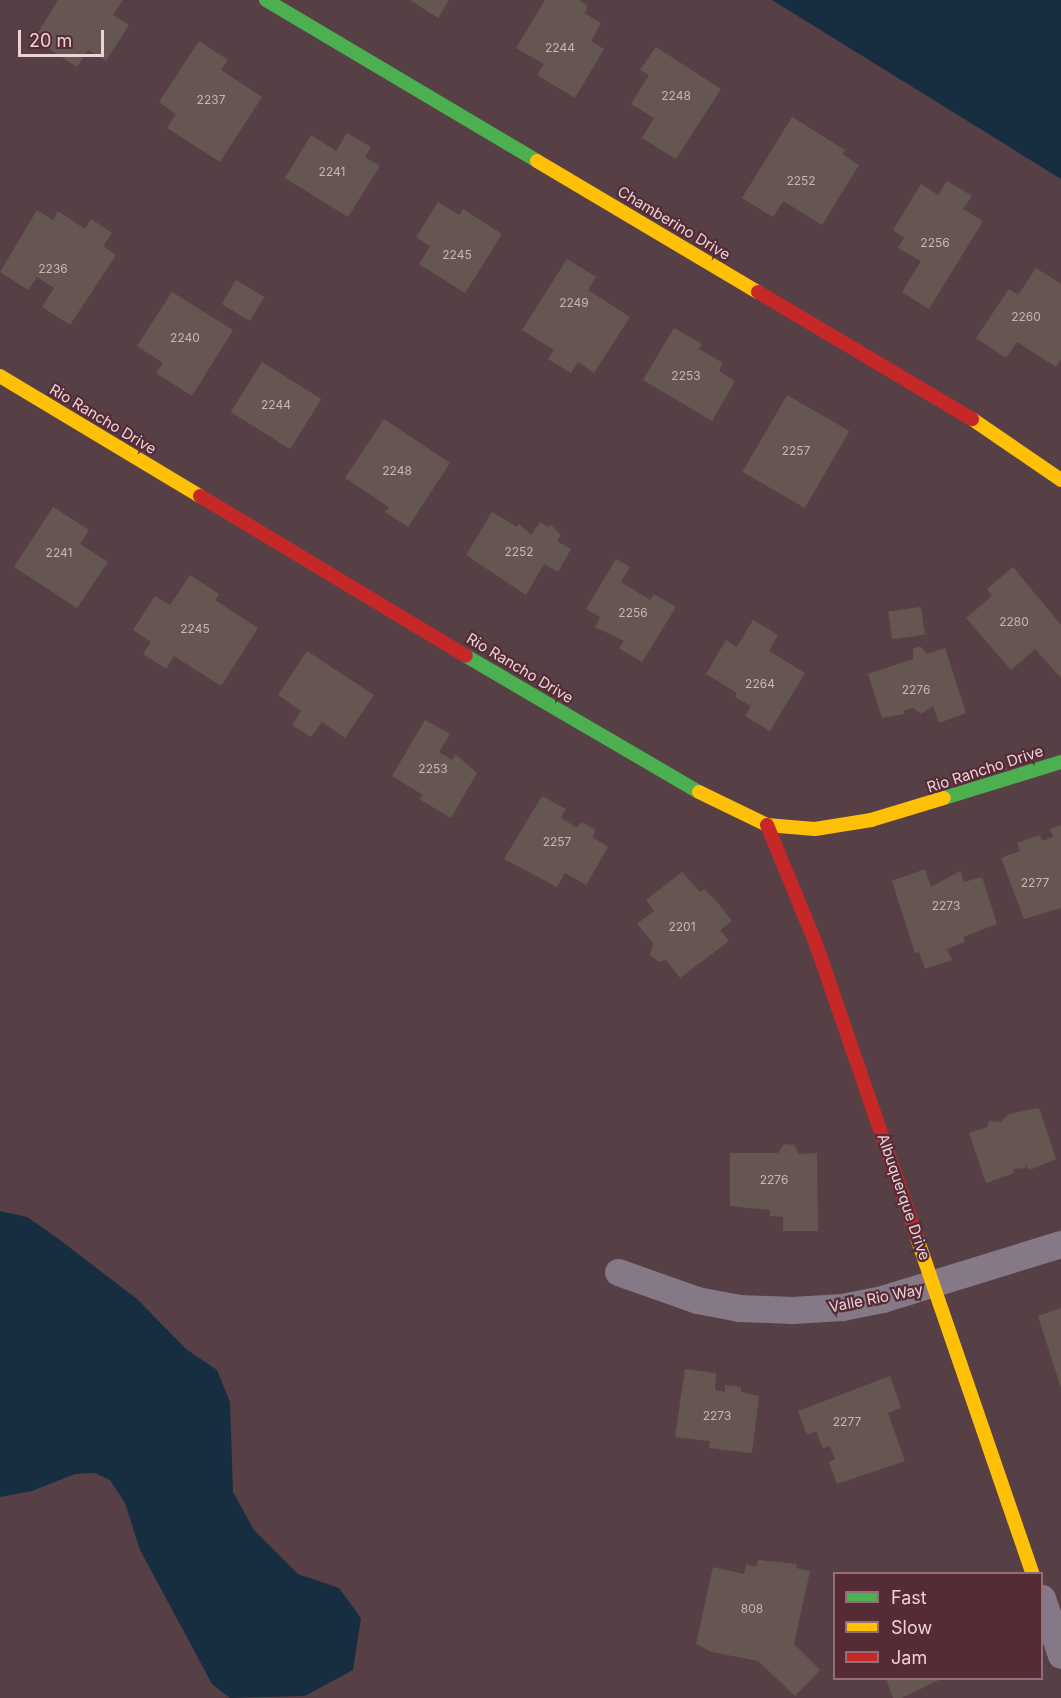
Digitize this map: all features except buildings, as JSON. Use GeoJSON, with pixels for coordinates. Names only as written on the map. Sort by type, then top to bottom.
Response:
{"type":"FeatureCollection","features":[{"type":"Feature","properties":{"kind":"street","name":"Chamberino Drive"},"geometry":{"type":"LineString","coordinates":[[266,0],[1009,441],[1061,480]]}},
{"type":"Feature","properties":{"kind":"street","name":"Rio Rancho Drive"},"geometry":{"type":"LineString","coordinates":[[0,376],[552,707],[710,798],[767,825],[815,829],[871,820],[1061,762]]}},
{"type":"Feature","properties":{"kind":"street","name":"Albuquerque Drive"},"geometry":{"type":"LineString","coordinates":[[767,825],[816,944],[1032,1572]]}},
{"type":"Feature","properties":{"kind":"street","name":"Valle Rio Way"},"geometry":{"type":"LineString","coordinates":[[618,1272],[697,1300],[739,1308],[792,1310],[842,1307],[935,1286],[1061,1244]]}},
{"type":"Feature","properties":{"kind":"street"},"geometry":{"type":"LineString","coordinates":[[1043,1604],[1061,1655]]}},
{"type":"Feature","properties":{"kind":"water"},"geometry":{"type":"Polygon","coordinates":[[[772,0],[1061,0],[1061,179],[772,0]]]}},
{"type":"Feature","properties":{"kind":"water"},"geometry":{"type":"Polygon","coordinates":[[[0,1211],[27,1217],[56,1237],[137,1299],[186,1349],[217,1370],[230,1402],[233,1492],[254,1530],[298,1574],[339,1588],[361,1618],[353,1670],[305,1696],[230,1698],[212,1684],[140,1550],[125,1503],[110,1480],[95,1473],[75,1474],[32,1491],[0,1497],[0,1211]]]}},
{"type":"Feature","properties":{"kind":"traffic: fast"},"geometry":{"type":"LineString","coordinates":[[266,0],[537,161]]}},
{"type":"Feature","properties":{"kind":"traffic: fast"},"geometry":{"type":"LineString","coordinates":[[466,656],[699,792]]}},
{"type":"Feature","properties":{"kind":"traffic: fast"},"geometry":{"type":"LineString","coordinates":[[944,798],[1061,762]]}},
{"type":"Feature","properties":{"kind":"traffic: slow"},"geometry":{"type":"LineString","coordinates":[[537,161],[758,292]]}},
{"type":"Feature","properties":{"kind":"traffic: slow"},"geometry":{"type":"LineString","coordinates":[[0,376],[200,496]]}},
{"type":"Feature","properties":{"kind":"traffic: slow"},"geometry":{"type":"LineString","coordinates":[[972,419],[1061,480]]}},
{"type":"Feature","properties":{"kind":"traffic: slow"},"geometry":{"type":"LineString","coordinates":[[699,792],[767,825],[815,829],[871,820],[944,798]]}},
{"type":"Feature","properties":{"kind":"traffic: slow"},"geometry":{"type":"LineString","coordinates":[[917,1238],[1032,1572]]}},
{"type":"Feature","properties":{"kind":"traffic: jam"},"geometry":{"type":"LineString","coordinates":[[758,292],[972,419]]}},
{"type":"Feature","properties":{"kind":"traffic: jam"},"geometry":{"type":"LineString","coordinates":[[200,496],[466,656]]}},
{"type":"Feature","properties":{"kind":"traffic: jam"},"geometry":{"type":"LineString","coordinates":[[767,825],[816,944],[917,1238]]}}]}
